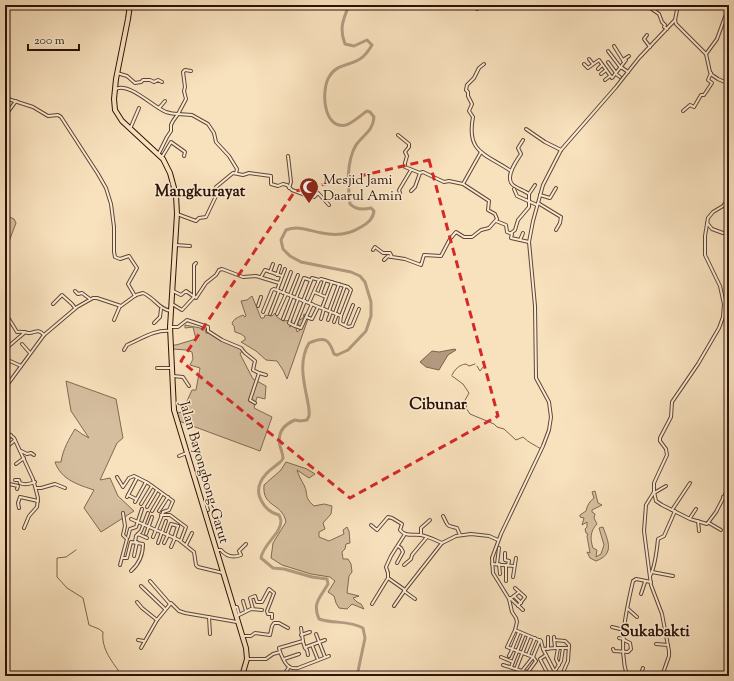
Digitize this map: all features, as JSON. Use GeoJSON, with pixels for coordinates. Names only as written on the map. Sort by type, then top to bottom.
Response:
{"type":"FeatureCollection","features":[{"type":"Feature","properties":{"kind":"main road","name":"Jalan Bayongbong-Garut"},"geometry":{"type":"LineString","coordinates":[[130,5],[117,73],[114,104],[117,114],[130,129],[162,157],[170,173],[176,195],[177,214],[171,303],[174,410],[223,573],[238,616],[238,622],[247,650],[247,659],[242,676]]}},
{"type":"Feature","properties":{"kind":"street"},"geometry":{"type":"LineString","coordinates":[[477,9],[478,5]]}},
{"type":"Feature","properties":{"kind":"street"},"geometry":{"type":"LineString","coordinates":[[646,5],[659,14],[665,25],[664,27],[667,29]]}},
{"type":"Feature","properties":{"kind":"street"},"geometry":{"type":"LineString","coordinates":[[523,610],[510,599],[493,573],[492,558],[498,540],[542,450],[549,430],[551,417],[549,402],[536,378],[535,306],[529,242],[533,221],[540,195],[561,150],[639,58],[675,20],[678,5]]}},
{"type":"Feature","properties":{"kind":"street"},"geometry":{"type":"LineString","coordinates":[[706,54],[717,38],[724,19],[729,12]]}},
{"type":"Feature","properties":{"kind":"street"},"geometry":{"type":"LineString","coordinates":[[675,20],[676,24],[706,54],[711,73],[718,79],[729,84]]}},
{"type":"Feature","properties":{"kind":"street"},"geometry":{"type":"LineString","coordinates":[[647,36],[644,39],[650,48]]}},
{"type":"Feature","properties":{"kind":"street"},"geometry":{"type":"LineString","coordinates":[[614,46],[625,61]]}},
{"type":"Feature","properties":{"kind":"street"},"geometry":{"type":"LineString","coordinates":[[608,51],[621,67],[628,72]]}},
{"type":"Feature","properties":{"kind":"street"},"geometry":{"type":"LineString","coordinates":[[605,80],[610,76],[612,78],[629,56]]}},
{"type":"Feature","properties":{"kind":"street"},"geometry":{"type":"LineString","coordinates":[[589,59],[593,64]]}},
{"type":"Feature","properties":{"kind":"street"},"geometry":{"type":"LineString","coordinates":[[584,64],[588,68],[598,60],[610,76]]}},
{"type":"Feature","properties":{"kind":"street"},"geometry":{"type":"LineString","coordinates":[[608,62],[620,77]]}},
{"type":"Feature","properties":{"kind":"street"},"geometry":{"type":"LineString","coordinates":[[484,64],[479,68],[474,78],[468,84],[466,90],[472,104],[469,111],[473,117],[473,142],[481,152],[510,171]]}},
{"type":"Feature","properties":{"kind":"street"},"geometry":{"type":"LineString","coordinates":[[598,68],[602,65]]}},
{"type":"Feature","properties":{"kind":"street"},"geometry":{"type":"LineString","coordinates":[[159,153],[165,139],[171,131],[173,120],[186,99],[183,72],[185,70],[191,71]]}},
{"type":"Feature","properties":{"kind":"street"},"geometry":{"type":"LineString","coordinates":[[601,74],[606,70]]}},
{"type":"Feature","properties":{"kind":"street"},"geometry":{"type":"LineString","coordinates":[[117,73],[127,76],[134,83],[141,82],[143,80],[150,80],[154,82],[158,80],[162,82]]}},
{"type":"Feature","properties":{"kind":"street"},"geometry":{"type":"LineString","coordinates":[[683,111],[690,105],[694,107],[701,95],[704,95],[712,83],[708,79],[711,73]]}},
{"type":"Feature","properties":{"kind":"street"},"geometry":{"type":"LineString","coordinates":[[115,90],[120,87],[128,88],[159,108],[178,114],[192,114],[208,124],[214,133],[216,142],[229,156],[237,169],[236,173]]}},
{"type":"Feature","properties":{"kind":"street"},"geometry":{"type":"LineString","coordinates":[[5,98],[33,107],[48,116],[58,115],[61,117],[106,188],[111,204],[115,257],[120,259],[128,256],[138,268],[128,282],[135,296]]}},
{"type":"Feature","properties":{"kind":"street"},"geometry":{"type":"LineString","coordinates":[[5,116],[16,101]]}},
{"type":"Feature","properties":{"kind":"street"},"geometry":{"type":"LineString","coordinates":[[159,108],[165,101]]}},
{"type":"Feature","properties":{"kind":"street"},"geometry":{"type":"LineString","coordinates":[[130,129],[139,108]]}},
{"type":"Feature","properties":{"kind":"street"},"geometry":{"type":"LineString","coordinates":[[526,129],[545,142],[561,150]]}},
{"type":"Feature","properties":{"kind":"street"},"geometry":{"type":"LineString","coordinates":[[398,135],[409,144],[409,147],[405,152],[407,156],[405,167],[420,173],[423,172],[444,182],[449,181],[463,184],[490,201],[488,210],[496,216],[496,221]]}},
{"type":"Feature","properties":{"kind":"street"},"geometry":{"type":"LineString","coordinates":[[523,140],[518,148],[521,153],[510,171],[512,184],[529,194]]}},
{"type":"Feature","properties":{"kind":"street"},"geometry":{"type":"LineString","coordinates":[[162,157],[171,142],[185,152],[184,156]]}},
{"type":"Feature","properties":{"kind":"street"},"geometry":{"type":"LineString","coordinates":[[463,184],[481,152]]}},
{"type":"Feature","properties":{"kind":"street"},"geometry":{"type":"LineString","coordinates":[[288,156],[291,183],[289,188]]}},
{"type":"Feature","properties":{"kind":"street"},"geometry":{"type":"LineString","coordinates":[[400,193],[399,191],[412,170]]}},
{"type":"Feature","properties":{"kind":"street"},"geometry":{"type":"LineString","coordinates":[[177,214],[196,221],[199,218],[206,217],[217,194],[217,186],[232,174],[236,173],[243,175],[249,173],[271,176],[271,184],[278,186],[284,184],[289,188],[311,197],[314,197],[318,193],[329,205]]}},
{"type":"Feature","properties":{"kind":"street"},"geometry":{"type":"LineString","coordinates":[[411,191],[415,187],[420,173]]}},
{"type":"Feature","properties":{"kind":"street"},"geometry":{"type":"LineString","coordinates":[[511,233],[515,230],[518,220],[528,209],[530,202],[529,194],[535,185]]}},
{"type":"Feature","properties":{"kind":"street"},"geometry":{"type":"LineString","coordinates":[[540,195],[551,197],[556,188]]}},
{"type":"Feature","properties":{"kind":"street"},"geometry":{"type":"LineString","coordinates":[[514,189],[517,196],[538,204],[561,217],[560,223],[556,230]]}},
{"type":"Feature","properties":{"kind":"street"},"geometry":{"type":"LineString","coordinates":[[721,530],[709,523],[690,518],[658,503],[654,492],[654,483],[667,455],[666,449],[660,441],[660,438],[671,417],[671,404],[690,378],[722,323],[724,304],[720,286],[705,255],[707,223],[710,215],[723,206],[729,198]]}},
{"type":"Feature","properties":{"kind":"street"},"geometry":{"type":"LineString","coordinates":[[496,221],[506,225],[507,232],[511,233],[511,238],[529,242]]}},
{"type":"Feature","properties":{"kind":"street"},"geometry":{"type":"LineString","coordinates":[[384,260],[388,256],[408,260],[421,265],[424,255],[441,256],[450,239],[456,232],[464,237],[472,237],[481,230],[489,228],[496,221]]}},
{"type":"Feature","properties":{"kind":"street"},"geometry":{"type":"LineString","coordinates":[[707,223],[712,229],[724,232]]}},
{"type":"Feature","properties":{"kind":"street"},"geometry":{"type":"LineString","coordinates":[[520,240],[523,233]]}},
{"type":"Feature","properties":{"kind":"street"},"geometry":{"type":"LineString","coordinates":[[175,245],[190,246]]}},
{"type":"Feature","properties":{"kind":"street"},"geometry":{"type":"LineString","coordinates":[[373,250],[375,247],[382,253],[390,253],[391,257]]}},
{"type":"Feature","properties":{"kind":"street"},"geometry":{"type":"LineString","coordinates":[[194,297],[194,266],[196,262]]}},
{"type":"Feature","properties":{"kind":"street"},"geometry":{"type":"LineString","coordinates":[[270,272],[273,264]]}},
{"type":"Feature","properties":{"kind":"street"},"geometry":{"type":"LineString","coordinates":[[278,275],[280,266]]}},
{"type":"Feature","properties":{"kind":"street"},"geometry":{"type":"LineString","coordinates":[[171,303],[182,310],[194,297],[196,298],[206,283],[216,275],[219,270],[222,269],[243,278],[256,276],[279,283]]}},
{"type":"Feature","properties":{"kind":"street"},"geometry":{"type":"LineString","coordinates":[[270,314],[279,283],[285,269]]}},
{"type":"Feature","properties":{"kind":"street"},"geometry":{"type":"LineString","coordinates":[[261,277],[264,270],[282,276]]}},
{"type":"Feature","properties":{"kind":"street"},"geometry":{"type":"LineString","coordinates":[[277,314],[291,272]]}},
{"type":"Feature","properties":{"kind":"street"},"geometry":{"type":"LineString","coordinates":[[282,320],[298,275]]}},
{"type":"Feature","properties":{"kind":"street"},"geometry":{"type":"LineString","coordinates":[[319,280],[302,328],[289,323],[304,278],[310,280],[312,278],[326,280],[350,288],[351,290],[339,322],[348,327],[352,326],[359,309]]}},
{"type":"Feature","properties":{"kind":"street"},"geometry":{"type":"LineString","coordinates":[[296,326],[310,280]]}},
{"type":"Feature","properties":{"kind":"street"},"geometry":{"type":"LineString","coordinates":[[320,294],[326,280]]}},
{"type":"Feature","properties":{"kind":"street"},"geometry":{"type":"LineString","coordinates":[[321,319],[326,297],[332,282]]}},
{"type":"Feature","properties":{"kind":"street"},"geometry":{"type":"LineString","coordinates":[[328,320],[339,284]]}},
{"type":"Feature","properties":{"kind":"street"},"geometry":{"type":"LineString","coordinates":[[334,322],[346,286]]}},
{"type":"Feature","properties":{"kind":"street"},"geometry":{"type":"LineString","coordinates":[[263,312],[272,290],[278,290],[341,316]]}},
{"type":"Feature","properties":{"kind":"street"},"geometry":{"type":"LineString","coordinates":[[172,291],[181,295],[186,291],[194,297]]}},
{"type":"Feature","properties":{"kind":"street"},"geometry":{"type":"LineString","coordinates":[[74,292],[78,294],[82,293],[90,300]]}},
{"type":"Feature","properties":{"kind":"street"},"geometry":{"type":"LineString","coordinates":[[314,292],[326,297]]}},
{"type":"Feature","properties":{"kind":"street"},"geometry":{"type":"LineString","coordinates":[[114,320],[120,306],[141,293],[145,293],[162,309],[171,311]]}},
{"type":"Feature","properties":{"kind":"street"},"geometry":{"type":"LineString","coordinates":[[53,304],[62,295],[75,308]]}},
{"type":"Feature","properties":{"kind":"street"},"geometry":{"type":"LineString","coordinates":[[258,306],[261,297]]}},
{"type":"Feature","properties":{"kind":"street"},"geometry":{"type":"LineString","coordinates":[[5,388],[44,335],[75,308],[97,298],[120,306]]}},
{"type":"Feature","properties":{"kind":"street"},"geometry":{"type":"LineString","coordinates":[[260,302],[266,304]]}},
{"type":"Feature","properties":{"kind":"street"},"geometry":{"type":"LineString","coordinates":[[345,325],[353,305]]}},
{"type":"Feature","properties":{"kind":"street"},"geometry":{"type":"LineString","coordinates":[[306,317],[312,319],[318,307]]}},
{"type":"Feature","properties":{"kind":"street"},"geometry":{"type":"LineString","coordinates":[[154,323],[160,317],[162,309]]}},
{"type":"Feature","properties":{"kind":"street"},"geometry":{"type":"LineString","coordinates":[[5,316],[9,319],[18,332],[22,331],[29,333],[40,331],[44,335]]}},
{"type":"Feature","properties":{"kind":"street"},"geometry":{"type":"LineString","coordinates":[[124,350],[127,345],[143,337],[178,327],[186,320],[208,327],[208,331],[214,336],[242,348],[245,353],[255,361],[253,370],[266,374]]}},
{"type":"Feature","properties":{"kind":"street"},"geometry":{"type":"LineString","coordinates":[[5,348],[7,348],[26,332]]}},
{"type":"Feature","properties":{"kind":"street"},"geometry":{"type":"LineString","coordinates":[[22,344],[30,353]]}},
{"type":"Feature","properties":{"kind":"street"},"geometry":{"type":"LineString","coordinates":[[5,366],[10,361],[21,366]]}},
{"type":"Feature","properties":{"kind":"street"},"geometry":{"type":"LineString","coordinates":[[157,368],[172,368]]}},
{"type":"Feature","properties":{"kind":"street"},"geometry":{"type":"LineString","coordinates":[[255,404],[250,400],[259,373]]}},
{"type":"Feature","properties":{"kind":"street"},"geometry":{"type":"LineString","coordinates":[[173,376],[183,377],[189,386]]}},
{"type":"Feature","properties":{"kind":"street"},"geometry":{"type":"LineString","coordinates":[[5,433],[11,435],[14,440],[36,488],[38,501],[36,509],[30,516],[24,528]]}},
{"type":"Feature","properties":{"kind":"street"},"geometry":{"type":"LineString","coordinates":[[5,443],[11,435]]}},
{"type":"Feature","properties":{"kind":"street"},"geometry":{"type":"LineString","coordinates":[[8,446],[14,440]]}},
{"type":"Feature","properties":{"kind":"street"},"geometry":{"type":"LineString","coordinates":[[20,451],[34,455]]}},
{"type":"Feature","properties":{"kind":"street"},"geometry":{"type":"LineString","coordinates":[[179,456],[187,453]]}},
{"type":"Feature","properties":{"kind":"street"},"geometry":{"type":"LineString","coordinates":[[16,464],[24,459]]}},
{"type":"Feature","properties":{"kind":"street"},"geometry":{"type":"LineString","coordinates":[[117,477],[123,487],[129,478],[133,476],[146,482],[173,502],[168,511],[162,514],[153,537]]}},
{"type":"Feature","properties":{"kind":"street"},"geometry":{"type":"LineString","coordinates":[[136,499],[127,496],[137,478]]}},
{"type":"Feature","properties":{"kind":"street"},"geometry":{"type":"LineString","coordinates":[[15,480],[19,480],[21,484],[34,483]]}},
{"type":"Feature","properties":{"kind":"street"},"geometry":{"type":"LineString","coordinates":[[135,502],[146,482]]}},
{"type":"Feature","properties":{"kind":"street"},"geometry":{"type":"LineString","coordinates":[[5,483],[18,486],[17,489]]}},
{"type":"Feature","properties":{"kind":"street"},"geometry":{"type":"LineString","coordinates":[[672,510],[690,483]]}},
{"type":"Feature","properties":{"kind":"street"},"geometry":{"type":"LineString","coordinates":[[36,488],[56,484],[65,488]]}},
{"type":"Feature","properties":{"kind":"street"},"geometry":{"type":"LineString","coordinates":[[142,504],[152,486]]}},
{"type":"Feature","properties":{"kind":"street"},"geometry":{"type":"LineString","coordinates":[[662,676],[669,656],[668,645],[662,614],[651,582],[644,532],[644,518],[647,502],[654,492],[666,486]]}},
{"type":"Feature","properties":{"kind":"street"},"geometry":{"type":"LineString","coordinates":[[709,523],[729,487]]}},
{"type":"Feature","properties":{"kind":"street"},"geometry":{"type":"LineString","coordinates":[[147,507],[157,490]]}},
{"type":"Feature","properties":{"kind":"street"},"geometry":{"type":"LineString","coordinates":[[152,511],[162,494]]}},
{"type":"Feature","properties":{"kind":"street"},"geometry":{"type":"LineString","coordinates":[[19,508],[18,503],[20,497],[38,501]]}},
{"type":"Feature","properties":{"kind":"street"},"geometry":{"type":"LineString","coordinates":[[723,497],[729,500]]}},
{"type":"Feature","properties":{"kind":"street"},"geometry":{"type":"LineString","coordinates":[[160,512],[168,498]]}},
{"type":"Feature","properties":{"kind":"street"},"geometry":{"type":"LineString","coordinates":[[202,503],[206,504],[208,510]]}},
{"type":"Feature","properties":{"kind":"street"},"geometry":{"type":"LineString","coordinates":[[128,537],[130,529],[135,528],[142,509]]}},
{"type":"Feature","properties":{"kind":"street"},"geometry":{"type":"LineString","coordinates":[[690,518],[696,509]]}},
{"type":"Feature","properties":{"kind":"street"},"geometry":{"type":"LineString","coordinates":[[650,576],[657,550],[658,539],[664,536],[675,511]]}},
{"type":"Feature","properties":{"kind":"street"},"geometry":{"type":"LineString","coordinates":[[120,565],[127,539],[123,535],[125,526],[123,513]]}},
{"type":"Feature","properties":{"kind":"street"},"geometry":{"type":"LineString","coordinates":[[134,556],[136,536],[148,513]]}},
{"type":"Feature","properties":{"kind":"street"},"geometry":{"type":"LineString","coordinates":[[162,514],[170,515],[186,528],[181,541]]}},
{"type":"Feature","properties":{"kind":"street"},"geometry":{"type":"LineString","coordinates":[[443,516],[446,524],[451,528],[457,528],[460,535]]}},
{"type":"Feature","properties":{"kind":"street"},"geometry":{"type":"LineString","coordinates":[[371,525],[377,530],[388,517],[392,518],[402,524],[400,530],[405,534],[421,535],[442,543]]}},
{"type":"Feature","properties":{"kind":"street"},"geometry":{"type":"LineString","coordinates":[[146,534],[152,518]]}},
{"type":"Feature","properties":{"kind":"street"},"geometry":{"type":"LineString","coordinates":[[131,519],[181,541],[195,553],[196,565],[198,567],[223,573]]}},
{"type":"Feature","properties":{"kind":"street"},"geometry":{"type":"LineString","coordinates":[[421,535],[421,528],[430,520]]}},
{"type":"Feature","properties":{"kind":"street"},"geometry":{"type":"LineString","coordinates":[[158,543],[166,521]]}},
{"type":"Feature","properties":{"kind":"street"},"geometry":{"type":"LineString","coordinates":[[698,521],[700,531]]}},
{"type":"Feature","properties":{"kind":"street"},"geometry":{"type":"LineString","coordinates":[[164,544],[172,524],[178,526]]}},
{"type":"Feature","properties":{"kind":"street"},"geometry":{"type":"LineString","coordinates":[[171,547],[178,526],[180,527],[182,524]]}},
{"type":"Feature","properties":{"kind":"street"},"geometry":{"type":"LineString","coordinates":[[164,526],[170,528]]}},
{"type":"Feature","properties":{"kind":"street"},"geometry":{"type":"LineString","coordinates":[[186,545],[192,533]]}},
{"type":"Feature","properties":{"kind":"street"},"geometry":{"type":"LineString","coordinates":[[138,534],[147,538]]}},
{"type":"Feature","properties":{"kind":"street"},"geometry":{"type":"LineString","coordinates":[[372,604],[389,576],[386,565],[405,534]]}},
{"type":"Feature","properties":{"kind":"street"},"geometry":{"type":"LineString","coordinates":[[394,606],[404,590],[442,543],[460,535],[486,535],[498,540]]}},
{"type":"Feature","properties":{"kind":"street"},"geometry":{"type":"LineString","coordinates":[[404,565],[427,537]]}},
{"type":"Feature","properties":{"kind":"street"},"geometry":{"type":"LineString","coordinates":[[123,558],[127,558],[130,542],[143,544],[143,550],[138,562],[131,571]]}},
{"type":"Feature","properties":{"kind":"street"},"geometry":{"type":"LineString","coordinates":[[216,550],[221,550],[224,554],[239,556],[241,555],[239,551],[246,544]]}},
{"type":"Feature","properties":{"kind":"street"},"geometry":{"type":"LineString","coordinates":[[397,563],[403,552],[398,546]]}},
{"type":"Feature","properties":{"kind":"street"},"geometry":{"type":"LineString","coordinates":[[499,548],[498,564],[500,574]]}},
{"type":"Feature","properties":{"kind":"street"},"geometry":{"type":"LineString","coordinates":[[505,553],[505,560],[509,561]]}},
{"type":"Feature","properties":{"kind":"street"},"geometry":{"type":"LineString","coordinates":[[506,581],[507,565],[510,558]]}},
{"type":"Feature","properties":{"kind":"street"},"geometry":{"type":"LineString","coordinates":[[512,577],[516,558]]}},
{"type":"Feature","properties":{"kind":"street"},"geometry":{"type":"LineString","coordinates":[[492,564],[514,566]]}},
{"type":"Feature","properties":{"kind":"street"},"geometry":{"type":"LineString","coordinates":[[652,572],[673,576]]}},
{"type":"Feature","properties":{"kind":"street"},"geometry":{"type":"LineString","coordinates":[[388,578],[415,599]]}},
{"type":"Feature","properties":{"kind":"street"},"geometry":{"type":"LineString","coordinates":[[627,676],[624,652],[624,630],[634,580],[636,579],[651,582]]}},
{"type":"Feature","properties":{"kind":"street"},"geometry":{"type":"LineString","coordinates":[[150,581],[170,604],[172,603],[182,612],[238,622]]}},
{"type":"Feature","properties":{"kind":"street"},"geometry":{"type":"LineString","coordinates":[[641,594],[645,582]]}},
{"type":"Feature","properties":{"kind":"street"},"geometry":{"type":"LineString","coordinates":[[141,586],[165,609]]}},
{"type":"Feature","properties":{"kind":"street"},"geometry":{"type":"LineString","coordinates":[[515,588],[525,597],[518,606]]}},
{"type":"Feature","properties":{"kind":"street"},"geometry":{"type":"LineString","coordinates":[[253,609],[250,598],[255,596],[257,602],[262,602],[269,589],[274,593],[267,612],[272,614],[272,618]]}},
{"type":"Feature","properties":{"kind":"street"},"geometry":{"type":"LineString","coordinates":[[510,599],[520,592]]}},
{"type":"Feature","properties":{"kind":"street"},"geometry":{"type":"LineString","coordinates":[[514,596],[521,603]]}},
{"type":"Feature","properties":{"kind":"street"},"geometry":{"type":"LineString","coordinates":[[503,665],[527,672],[536,662],[533,657],[507,647],[515,630],[517,620],[512,612],[510,599]]}},
{"type":"Feature","properties":{"kind":"street"},"geometry":{"type":"LineString","coordinates":[[243,601],[246,611]]}},
{"type":"Feature","properties":{"kind":"street"},"geometry":{"type":"LineString","coordinates":[[137,602],[157,620]]}},
{"type":"Feature","properties":{"kind":"street"},"geometry":{"type":"LineString","coordinates":[[141,648],[157,620],[170,604]]}},
{"type":"Feature","properties":{"kind":"street"},"geometry":{"type":"LineString","coordinates":[[238,616],[253,609],[262,610]]}},
{"type":"Feature","properties":{"kind":"street"},"geometry":{"type":"LineString","coordinates":[[628,609],[637,617]]}},
{"type":"Feature","properties":{"kind":"street"},"geometry":{"type":"LineString","coordinates":[[209,617],[210,634]]}},
{"type":"Feature","properties":{"kind":"street"},"geometry":{"type":"LineString","coordinates":[[243,636],[250,636],[255,633],[270,635],[274,623],[279,623],[288,628]]}},
{"type":"Feature","properties":{"kind":"street"},"geometry":{"type":"LineString","coordinates":[[612,627],[624,630]]}},
{"type":"Feature","properties":{"kind":"street"},"geometry":{"type":"LineString","coordinates":[[301,628],[301,635],[308,655]]}},
{"type":"Feature","properties":{"kind":"street"},"geometry":{"type":"LineString","coordinates":[[515,630],[542,641],[543,649],[557,676]]}},
{"type":"Feature","properties":{"kind":"street"},"geometry":{"type":"LineString","coordinates":[[301,635],[310,632]]}},
{"type":"Feature","properties":{"kind":"street"},"geometry":{"type":"LineString","coordinates":[[509,656],[519,632]]}},
{"type":"Feature","properties":{"kind":"street"},"geometry":{"type":"LineString","coordinates":[[316,634],[325,658]]}},
{"type":"Feature","properties":{"kind":"street"},"geometry":{"type":"LineString","coordinates":[[511,667],[524,634]]}},
{"type":"Feature","properties":{"kind":"street"},"geometry":{"type":"LineString","coordinates":[[516,669],[529,636]]}},
{"type":"Feature","properties":{"kind":"street"},"geometry":{"type":"LineString","coordinates":[[548,637],[548,649]]}},
{"type":"Feature","properties":{"kind":"street"},"geometry":{"type":"LineString","coordinates":[[554,637],[556,659],[559,665]]}},
{"type":"Feature","properties":{"kind":"street"},"geometry":{"type":"LineString","coordinates":[[528,656],[535,638]]}},
{"type":"Feature","properties":{"kind":"street"},"geometry":{"type":"LineString","coordinates":[[613,649],[614,651],[628,652],[631,647],[629,642],[618,638]]}},
{"type":"Feature","properties":{"kind":"street"},"geometry":{"type":"LineString","coordinates":[[138,640],[144,641]]}},
{"type":"Feature","properties":{"kind":"street"},"geometry":{"type":"LineString","coordinates":[[306,647],[325,640]]}},
{"type":"Feature","properties":{"kind":"street"},"geometry":{"type":"LineString","coordinates":[[522,671],[533,657],[540,640]]}},
{"type":"Feature","properties":{"kind":"street"},"geometry":{"type":"LineString","coordinates":[[554,640],[567,642],[569,648],[568,661],[564,672],[565,676]]}},
{"type":"Feature","properties":{"kind":"street"},"geometry":{"type":"LineString","coordinates":[[289,667],[279,648],[303,641]]}},
{"type":"Feature","properties":{"kind":"street"},"geometry":{"type":"LineString","coordinates":[[656,644],[668,645]]}},
{"type":"Feature","properties":{"kind":"street"},"geometry":{"type":"LineString","coordinates":[[312,645],[318,660]]}},
{"type":"Feature","properties":{"kind":"street"},"geometry":{"type":"LineString","coordinates":[[555,671],[562,659],[563,648]]}},
{"type":"Feature","properties":{"kind":"street"},"geometry":{"type":"LineString","coordinates":[[536,651],[543,649],[569,648]]}},
{"type":"Feature","properties":{"kind":"street"},"geometry":{"type":"LineString","coordinates":[[247,659],[266,659],[273,654],[280,652]]}},
{"type":"Feature","properties":{"kind":"street"},"geometry":{"type":"LineString","coordinates":[[284,659],[299,654]]}},
{"type":"Feature","properties":{"kind":"street"},"geometry":{"type":"LineString","coordinates":[[546,655],[540,659],[550,676]]}},
{"type":"Feature","properties":{"kind":"street"},"geometry":{"type":"LineString","coordinates":[[289,667],[297,668],[329,656]]}},
{"type":"Feature","properties":{"kind":"street"},"geometry":{"type":"LineString","coordinates":[[501,657],[513,662]]}},
{"type":"Feature","properties":{"kind":"street"},"geometry":{"type":"LineString","coordinates":[[283,676],[289,667]]}},
{"type":"Feature","properties":{"kind":"street"},"geometry":{"type":"LineString","coordinates":[[640,676],[643,668]]}},
{"type":"Feature","properties":{"kind":"highlighted area"},"geometry":{"type":"Polygon","coordinates":[[[429,160],[498,416],[350,498],[181,361],[295,191],[429,160]]]}},
{"type":"Feature","properties":{"kind":"shaded area"},"geometry":{"type":"Polygon","coordinates":[[[5,215],[14,219],[16,223],[5,252],[5,215]]]}},
{"type":"Feature","properties":{"kind":"shaded area"},"geometry":{"type":"Polygon","coordinates":[[[252,296],[261,318],[264,318],[265,315],[272,316],[275,313],[277,317],[283,321],[292,320],[289,327],[295,324],[297,332],[300,330],[298,321],[303,318],[304,314],[309,316],[287,379],[277,361],[266,360],[256,351],[241,342],[245,340],[245,337],[235,332],[232,324],[233,321],[243,315],[245,317],[246,316],[241,301],[247,300],[252,296]]]}},
{"type":"Feature","properties":{"kind":"shaded area"},"geometry":{"type":"Polygon","coordinates":[[[185,325],[205,329],[206,333],[210,333],[243,350],[240,354],[253,379],[266,386],[265,399],[257,397],[254,408],[272,417],[260,451],[179,421],[177,413],[182,412],[192,390],[196,390],[200,368],[190,365],[193,359],[192,352],[173,349],[173,345],[196,339],[193,327],[185,328],[185,325]]]}},
{"type":"Feature","properties":{"kind":"shaded area"},"geometry":{"type":"Polygon","coordinates":[[[456,350],[448,355],[439,370],[426,367],[420,362],[432,351],[439,352],[456,350]]]}},
{"type":"Feature","properties":{"kind":"shaded area"},"geometry":{"type":"Polygon","coordinates":[[[66,381],[116,399],[123,438],[117,443],[100,480],[110,478],[118,496],[134,511],[101,532],[84,508],[94,490],[71,481],[62,473],[55,462],[61,462],[68,440],[75,429],[89,438],[71,411],[66,381]]]}},
{"type":"Feature","properties":{"kind":"shaded area"},"geometry":{"type":"Polygon","coordinates":[[[286,462],[307,469],[315,474],[309,478],[297,470],[305,488],[307,498],[314,506],[324,504],[332,506],[331,514],[323,523],[325,529],[319,532],[319,537],[329,541],[344,534],[343,530],[347,527],[349,531],[350,543],[346,544],[345,549],[342,552],[343,559],[348,559],[351,564],[352,572],[349,576],[347,593],[359,596],[353,598],[361,604],[364,609],[352,604],[347,609],[339,608],[334,596],[328,592],[335,581],[330,577],[311,574],[282,565],[271,558],[273,543],[286,522],[281,511],[266,498],[264,485],[281,470],[286,462]]]}},
{"type":"Feature","properties":{"kind":"shaded area"},"geometry":{"type":"Polygon","coordinates":[[[595,491],[598,503],[602,505],[592,510],[595,514],[594,518],[597,524],[593,529],[591,538],[593,548],[597,550],[596,557],[601,554],[604,545],[599,528],[603,527],[608,542],[608,551],[606,555],[596,561],[590,558],[587,552],[590,553],[587,536],[588,534],[586,533],[585,529],[587,527],[587,522],[582,525],[584,518],[580,517],[580,515],[586,511],[589,503],[594,498],[592,492],[595,491]]]}},
{"type":"Feature","properties":{"kind":"waterway"},"geometry":{"type":"LineString","coordinates":[[349,5],[342,24],[342,34],[345,44],[354,46],[367,40],[372,45],[362,58],[339,67],[329,77],[326,83],[325,91],[326,108],[328,115],[338,125],[349,124],[367,111],[374,117],[372,126],[356,145],[353,152],[349,166],[348,181],[350,204],[360,209],[371,208],[374,211],[371,219],[366,224],[348,233],[327,234],[295,228],[286,230],[281,240],[283,249],[290,256],[301,262],[351,272],[360,276],[365,282],[371,302],[371,316],[366,331],[348,350],[337,355],[334,354],[326,340],[323,339],[309,343],[303,363],[304,384],[309,416],[307,420],[295,420],[287,424],[280,433],[279,441],[283,458],[281,462],[270,470],[263,478],[259,486],[259,495],[268,510],[279,515],[281,519],[278,530],[265,548],[261,558],[273,568],[284,569],[312,577],[327,579],[328,584],[318,601],[316,609],[319,619],[352,624],[363,628],[365,638],[357,676]]}},
{"type":"Feature","properties":{"kind":"waterway"},"geometry":{"type":"LineString","coordinates":[[452,375],[461,365],[466,364],[469,366],[475,364]]}},
{"type":"Feature","properties":{"kind":"waterway"},"geometry":{"type":"LineString","coordinates":[[477,366],[480,371],[483,367]]}},
{"type":"Feature","properties":{"kind":"waterway"},"geometry":{"type":"LineString","coordinates":[[452,376],[463,384],[469,393],[464,402],[467,404],[466,408],[470,414],[504,429],[516,440],[523,437],[541,449]]}},
{"type":"Feature","properties":{"kind":"waterway"},"geometry":{"type":"LineString","coordinates":[[76,550],[66,557],[57,558],[57,577],[67,588],[83,598],[89,625],[103,632],[106,650],[122,676]]}},
{"type":"Feature","properties":{"kind":"place","name":"Mesjid Jami Daarul Amin"},"geometry":{"type":"Point","coordinates":[309,204]}},
{"type":"Feature","properties":{"kind":"district","name":"Mangkurayat"},"geometry":{"type":"Point","coordinates":[200,190]}},
{"type":"Feature","properties":{"kind":"district","name":"Cibunar"},"geometry":{"type":"Point","coordinates":[438,403]}},
{"type":"Feature","properties":{"kind":"district","name":"Sukabakti"},"geometry":{"type":"Point","coordinates":[655,630]}}]}
